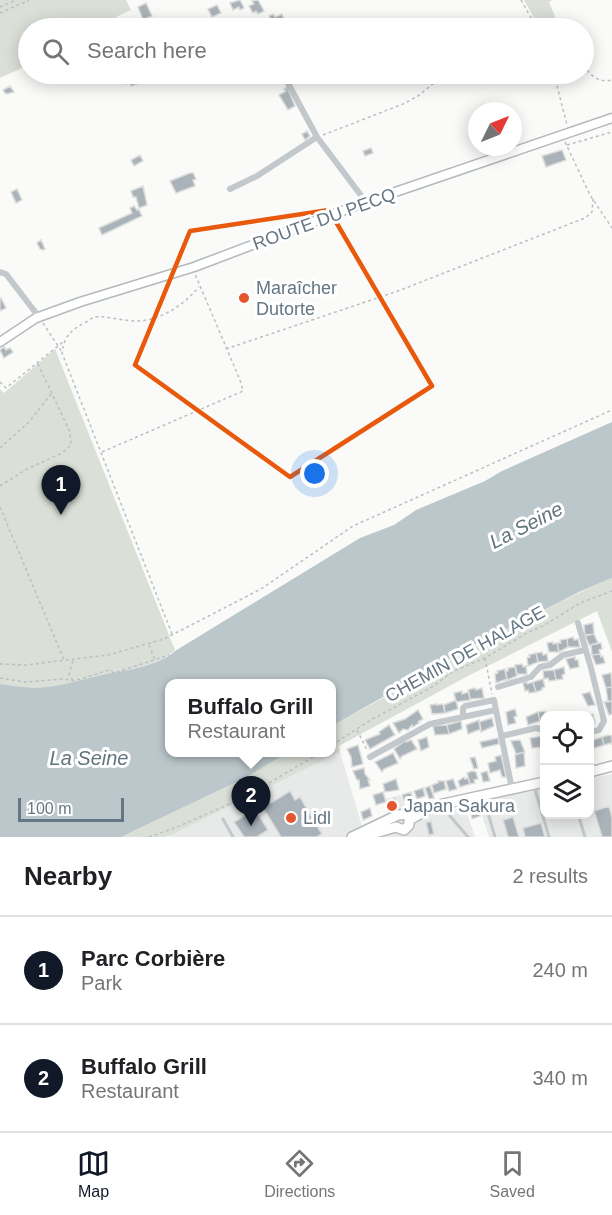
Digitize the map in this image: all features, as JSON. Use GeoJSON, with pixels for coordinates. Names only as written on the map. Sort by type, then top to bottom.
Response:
{"type":"FeatureCollection","features":[{"type":"Feature","properties":{"kind":"main road","name":"ROUTE DU PECQ"},"geometry":{"type":"LineString","coordinates":[[0,342],[38,317],[194,267],[366,202],[612,118]]}},
{"type":"Feature","properties":{"kind":"main road"},"geometry":{"type":"LineString","coordinates":[[594,771],[612,769]]}},
{"type":"Feature","properties":{"kind":"main road"},"geometry":{"type":"LineString","coordinates":[[407,818],[447,803],[540,783]]}},
{"type":"Feature","properties":{"kind":"main road"},"geometry":{"type":"LineString","coordinates":[[361,837],[395,822],[400,814],[407,818],[409,825],[404,830],[395,822]]}},
{"type":"Feature","properties":{"kind":"main road"},"geometry":{"type":"LineString","coordinates":[[352,837],[395,822]]}},
{"type":"Feature","properties":{"kind":"street"},"geometry":{"type":"LineString","coordinates":[[288,84],[317,137],[366,202]]}},
{"type":"Feature","properties":{"kind":"street"},"geometry":{"type":"LineString","coordinates":[[230,189],[257,176],[317,137]]}},
{"type":"Feature","properties":{"kind":"street"},"geometry":{"type":"LineString","coordinates":[[0,272],[6,274],[38,317]]}},
{"type":"Feature","properties":{"kind":"street"},"geometry":{"type":"LineString","coordinates":[[578,623],[604,721],[599,730],[594,731]]}},
{"type":"Feature","properties":{"kind":"street"},"geometry":{"type":"LineString","coordinates":[[498,687],[531,677],[540,668],[550,665],[563,655],[585,650]]}},
{"type":"Feature","properties":{"kind":"street"},"geometry":{"type":"LineString","coordinates":[[463,716],[465,706],[494,700],[512,789]]}},
{"type":"Feature","properties":{"kind":"street"},"geometry":{"type":"LineString","coordinates":[[370,757],[429,724],[496,710]]}},
{"type":"Feature","properties":{"kind":"street"},"geometry":{"type":"LineString","coordinates":[[501,736],[540,729]]}},
{"type":"Feature","properties":{"kind":"lane"},"geometry":{"type":"LineString","coordinates":[[534,785],[549,837]]}},
{"type":"Feature","properties":{"kind":"lane"},"geometry":{"type":"LineString","coordinates":[[447,803],[450,816],[468,837]]}},
{"type":"Feature","properties":{"kind":"lane"},"geometry":{"type":"LineString","coordinates":[[488,813],[495,837]]}},
{"type":"Feature","properties":{"kind":"lane"},"geometry":{"type":"LineString","coordinates":[[223,819],[233,837]]}},
{"type":"Feature","properties":{"kind":"lane"},"geometry":{"type":"LineString","coordinates":[[580,819],[585,837]]}},
{"type":"Feature","properties":{"kind":"path"},"geometry":{"type":"LineString","coordinates":[[0,7],[16,0]]}},
{"type":"Feature","properties":{"kind":"path"},"geometry":{"type":"LineString","coordinates":[[0,14],[29,0]]}},
{"type":"Feature","properties":{"kind":"path"},"geometry":{"type":"LineString","coordinates":[[521,0],[531,18]]}},
{"type":"Feature","properties":{"kind":"path"},"geometry":{"type":"LineString","coordinates":[[594,78],[604,81],[612,80]]}},
{"type":"Feature","properties":{"kind":"path"},"geometry":{"type":"LineString","coordinates":[[317,137],[403,104],[433,84]]}},
{"type":"Feature","properties":{"kind":"path"},"geometry":{"type":"LineString","coordinates":[[556,84],[566,145],[592,199],[612,228]]}},
{"type":"Feature","properties":{"kind":"path"},"geometry":{"type":"LineString","coordinates":[[566,145],[612,132]]}},
{"type":"Feature","properties":{"kind":"path"},"geometry":{"type":"LineString","coordinates":[[226,349],[398,291],[585,218],[592,212],[592,199]]}},
{"type":"Feature","properties":{"kind":"path"},"geometry":{"type":"LineString","coordinates":[[101,453],[243,391],[199,287],[194,267]]}},
{"type":"Feature","properties":{"kind":"path"},"geometry":{"type":"LineString","coordinates":[[62,353],[68,333],[95,317],[140,321],[173,311],[186,302],[199,287]]}},
{"type":"Feature","properties":{"kind":"path"},"geometry":{"type":"LineString","coordinates":[[38,317],[62,353],[172,635]]}},
{"type":"Feature","properties":{"kind":"path"},"geometry":{"type":"LineString","coordinates":[[0,382],[6,388],[64,341]]}},
{"type":"Feature","properties":{"kind":"path"},"geometry":{"type":"LineString","coordinates":[[0,486],[27,469],[62,453],[71,445],[70,432],[38,362]]}},
{"type":"Feature","properties":{"kind":"path"},"geometry":{"type":"LineString","coordinates":[[0,448],[29,422],[52,393]]}},
{"type":"Feature","properties":{"kind":"path"},"geometry":{"type":"LineString","coordinates":[[0,664],[26,665],[108,655],[172,635],[261,589],[353,526],[612,410]]}},
{"type":"Feature","properties":{"kind":"path"},"geometry":{"type":"LineString","coordinates":[[0,507],[65,661]]}},
{"type":"Feature","properties":{"kind":"path","name":"CHEMIN DE HALAGE"},"geometry":{"type":"LineString","coordinates":[[336,742],[369,720],[432,687],[452,672],[485,658],[580,603],[612,591]]}},
{"type":"Feature","properties":{"kind":"path"},"geometry":{"type":"LineString","coordinates":[[149,644],[155,661]]}},
{"type":"Feature","properties":{"kind":"path"},"geometry":{"type":"LineString","coordinates":[[0,678],[25,682],[64,679],[74,681],[109,670],[114,673],[170,655]]}},
{"type":"Feature","properties":{"kind":"path"},"geometry":{"type":"LineString","coordinates":[[485,658],[494,700]]}},
{"type":"Feature","properties":{"kind":"path"},"geometry":{"type":"LineString","coordinates":[[73,659],[69,675],[74,681]]}},
{"type":"Feature","properties":{"kind":"path"},"geometry":{"type":"LineString","coordinates":[[357,729],[370,757]]}},
{"type":"Feature","properties":{"kind":"path"},"geometry":{"type":"LineString","coordinates":[[148,837],[243,798],[315,757]]}},
{"type":"Feature","properties":{"kind":"highlighted area"},"geometry":{"type":"Polygon","coordinates":[[[329,210],[432,386],[290,477],[135,365],[190,231],[329,210]]]}},
{"type":"Feature","properties":{"kind":"shaded area"},"geometry":{"type":"Polygon","coordinates":[[[0,0],[126,0],[131,10],[116,18],[18,18],[18,70],[0,78],[0,0]]]}},
{"type":"Feature","properties":{"kind":"shaded area"},"geometry":{"type":"Polygon","coordinates":[[[524,0],[552,0],[549,2],[556,18],[534,18],[524,0]]]}},
{"type":"Feature","properties":{"kind":"shaded area"},"geometry":{"type":"Polygon","coordinates":[[[55,349],[175,650],[160,660],[133,669],[54,686],[23,687],[0,684],[0,389],[4,393],[55,349]]]}},
{"type":"Feature","properties":{"kind":"shaded area"},"geometry":{"type":"Polygon","coordinates":[[[612,578],[612,652],[597,611],[466,677],[339,746],[340,752],[336,754],[336,724],[505,630],[612,578]]]}},
{"type":"Feature","properties":{"kind":"shaded area"},"geometry":{"type":"Polygon","coordinates":[[[340,752],[362,826],[366,832],[390,823],[385,799],[400,795],[411,816],[465,807],[475,837],[166,837],[330,757],[336,757],[336,754],[340,752]]]}},
{"type":"Feature","properties":{"kind":"shaded area"},"geometry":{"type":"Polygon","coordinates":[[[280,757],[330,757],[173,834],[165,837],[121,837],[245,778],[280,757]]]}},
{"type":"Feature","properties":{"kind":"shaded area"},"geometry":{"type":"Polygon","coordinates":[[[612,774],[612,837],[489,837],[478,803],[540,788],[540,819],[594,819],[594,777],[612,774]]]}},
{"type":"Feature","properties":{"kind":"water","name":"La Seine"},"geometry":{"type":"Polygon","coordinates":[[[612,422],[612,578],[579,592],[471,647],[336,724],[336,679],[165,679],[165,757],[280,757],[245,778],[121,837],[0,837],[0,684],[40,688],[151,664],[168,656],[360,538],[394,525],[416,510],[485,481],[502,471],[612,422]]]}},
{"type":"Feature","properties":{"kind":"building"},"geometry":{"type":"Polygon","coordinates":[[[240,0],[244,8],[240,10],[239,7],[233,10],[230,3],[240,0]]]}},
{"type":"Feature","properties":{"kind":"building"},"geometry":{"type":"Polygon","coordinates":[[[258,0],[264,11],[258,14],[256,11],[253,13],[249,6],[254,4],[252,1],[258,0]]]}},
{"type":"Feature","properties":{"kind":"building"},"geometry":{"type":"Polygon","coordinates":[[[146,3],[152,16],[142,18],[138,7],[146,3]]]}},
{"type":"Feature","properties":{"kind":"building"},"geometry":{"type":"Polygon","coordinates":[[[217,5],[221,13],[212,17],[208,9],[217,5]]]}},
{"type":"Feature","properties":{"kind":"building"},"geometry":{"type":"Polygon","coordinates":[[[273,14],[275,17],[282,14],[284,18],[270,18],[269,16],[273,14]]]}},
{"type":"Feature","properties":{"kind":"building"},"geometry":{"type":"Polygon","coordinates":[[[10,86],[14,92],[6,94],[3,90],[10,86]]]}},
{"type":"Feature","properties":{"kind":"building"},"geometry":{"type":"Polygon","coordinates":[[[287,87],[295,106],[288,110],[279,95],[286,91],[284,89],[287,87]]]}},
{"type":"Feature","properties":{"kind":"building"},"geometry":{"type":"Polygon","coordinates":[[[307,131],[310,136],[305,140],[302,134],[307,131]]]}},
{"type":"Feature","properties":{"kind":"building"},"geometry":{"type":"Polygon","coordinates":[[[371,148],[373,153],[365,156],[363,151],[371,148]]]}},
{"type":"Feature","properties":{"kind":"building"},"geometry":{"type":"Polygon","coordinates":[[[562,150],[566,160],[546,167],[542,156],[562,150]]]}},
{"type":"Feature","properties":{"kind":"building"},"geometry":{"type":"Polygon","coordinates":[[[140,155],[143,161],[134,166],[131,160],[140,155]]]}},
{"type":"Feature","properties":{"kind":"building"},"geometry":{"type":"Polygon","coordinates":[[[193,173],[196,179],[193,180],[195,186],[176,193],[170,181],[193,173]]]}},
{"type":"Feature","properties":{"kind":"building"},"geometry":{"type":"Polygon","coordinates":[[[143,186],[147,205],[139,208],[136,197],[133,197],[131,191],[143,186]]]}},
{"type":"Feature","properties":{"kind":"building"},"geometry":{"type":"Polygon","coordinates":[[[17,189],[22,200],[16,203],[11,192],[17,189]]]}},
{"type":"Feature","properties":{"kind":"building"},"geometry":{"type":"Polygon","coordinates":[[[134,206],[142,216],[102,235],[99,228],[132,213],[130,208],[134,206]]]}},
{"type":"Feature","properties":{"kind":"building"},"geometry":{"type":"Polygon","coordinates":[[[41,240],[45,249],[43,250],[37,243],[41,240]]]}},
{"type":"Feature","properties":{"kind":"building"},"geometry":{"type":"Polygon","coordinates":[[[0,298],[6,308],[0,311],[0,298]]]}},
{"type":"Feature","properties":{"kind":"building"},"geometry":{"type":"Polygon","coordinates":[[[4,347],[6,350],[10,348],[13,352],[4,358],[0,350],[4,347]]]}},
{"type":"Feature","properties":{"kind":"building"},"geometry":{"type":"Polygon","coordinates":[[[593,623],[594,634],[585,636],[584,625],[593,623]]]}},
{"type":"Feature","properties":{"kind":"building"},"geometry":{"type":"Polygon","coordinates":[[[594,634],[598,643],[589,645],[585,635],[594,634]]]}},
{"type":"Feature","properties":{"kind":"building"},"geometry":{"type":"Polygon","coordinates":[[[573,637],[574,640],[578,639],[580,647],[568,647],[567,639],[573,637]]]}},
{"type":"Feature","properties":{"kind":"building"},"geometry":{"type":"Polygon","coordinates":[[[567,639],[568,647],[559,652],[557,643],[567,639]]]}},
{"type":"Feature","properties":{"kind":"building"},"geometry":{"type":"Polygon","coordinates":[[[553,642],[553,644],[557,643],[559,652],[549,652],[547,643],[553,642]]]}},
{"type":"Feature","properties":{"kind":"building"},"geometry":{"type":"Polygon","coordinates":[[[601,643],[600,654],[592,655],[591,645],[601,643]]]}},
{"type":"Feature","properties":{"kind":"building"},"geometry":{"type":"Polygon","coordinates":[[[542,652],[543,655],[547,654],[548,661],[538,662],[536,653],[542,652]]]}},
{"type":"Feature","properties":{"kind":"building"},"geometry":{"type":"Polygon","coordinates":[[[536,653],[538,662],[528,666],[527,658],[536,653]]]}},
{"type":"Feature","properties":{"kind":"building"},"geometry":{"type":"Polygon","coordinates":[[[600,654],[605,663],[596,665],[592,655],[600,654]]]}},
{"type":"Feature","properties":{"kind":"building"},"geometry":{"type":"Polygon","coordinates":[[[575,657],[579,667],[570,669],[566,659],[575,657]]]}},
{"type":"Feature","properties":{"kind":"building"},"geometry":{"type":"Polygon","coordinates":[[[522,664],[523,667],[526,666],[527,674],[517,674],[515,665],[522,664]]]}},
{"type":"Feature","properties":{"kind":"building"},"geometry":{"type":"Polygon","coordinates":[[[515,667],[517,676],[507,680],[505,671],[515,667]]]}},
{"type":"Feature","properties":{"kind":"building"},"geometry":{"type":"Polygon","coordinates":[[[564,667],[563,679],[556,680],[554,670],[564,667]]]}},
{"type":"Feature","properties":{"kind":"building"},"geometry":{"type":"Polygon","coordinates":[[[505,669],[507,679],[496,683],[495,674],[505,669]]]}},
{"type":"Feature","properties":{"kind":"building"},"geometry":{"type":"Polygon","coordinates":[[[554,670],[556,680],[544,679],[543,671],[554,670]]]}},
{"type":"Feature","properties":{"kind":"building"},"geometry":{"type":"Polygon","coordinates":[[[611,673],[612,687],[606,688],[602,675],[611,673]]]}},
{"type":"Feature","properties":{"kind":"building"},"geometry":{"type":"Polygon","coordinates":[[[543,679],[545,687],[536,692],[533,682],[543,679]]]}},
{"type":"Feature","properties":{"kind":"building"},"geometry":{"type":"Polygon","coordinates":[[[527,682],[527,684],[533,682],[536,692],[525,691],[523,683],[527,682]]]}},
{"type":"Feature","properties":{"kind":"building"},"geometry":{"type":"Polygon","coordinates":[[[612,687],[612,701],[608,702],[606,688],[612,687]]]}},
{"type":"Feature","properties":{"kind":"building"},"geometry":{"type":"Polygon","coordinates":[[[475,688],[476,690],[482,688],[484,698],[470,699],[468,690],[475,688]]]}},
{"type":"Feature","properties":{"kind":"building"},"geometry":{"type":"Polygon","coordinates":[[[462,691],[462,694],[469,692],[470,700],[456,702],[454,693],[462,691]]]}},
{"type":"Feature","properties":{"kind":"building"},"geometry":{"type":"Polygon","coordinates":[[[590,692],[595,705],[588,706],[582,694],[590,692]]]}},
{"type":"Feature","properties":{"kind":"building"},"geometry":{"type":"Polygon","coordinates":[[[456,700],[458,709],[445,713],[444,705],[456,700]]]}},
{"type":"Feature","properties":{"kind":"building"},"geometry":{"type":"Polygon","coordinates":[[[612,701],[612,714],[609,715],[604,702],[612,701]]]}},
{"type":"Feature","properties":{"kind":"building"},"geometry":{"type":"Polygon","coordinates":[[[443,704],[445,713],[432,714],[430,705],[443,704]]]}},
{"type":"Feature","properties":{"kind":"building"},"geometry":{"type":"Polygon","coordinates":[[[515,709],[516,723],[508,725],[506,712],[515,709]]]}},
{"type":"Feature","properties":{"kind":"building"},"geometry":{"type":"Polygon","coordinates":[[[418,710],[423,719],[408,730],[403,729],[399,733],[393,723],[405,719],[418,710]]]}},
{"type":"Feature","properties":{"kind":"building"},"geometry":{"type":"Polygon","coordinates":[[[538,712],[540,721],[528,725],[526,717],[538,712]]]}},
{"type":"Feature","properties":{"kind":"building"},"geometry":{"type":"Polygon","coordinates":[[[492,718],[494,726],[481,732],[479,722],[492,718]]]}},
{"type":"Feature","properties":{"kind":"building"},"geometry":{"type":"Polygon","coordinates":[[[479,720],[481,729],[468,734],[466,725],[479,720]]]}},
{"type":"Feature","properties":{"kind":"building"},"geometry":{"type":"Polygon","coordinates":[[[461,721],[462,729],[449,734],[447,725],[461,721]]]}},
{"type":"Feature","properties":{"kind":"building"},"geometry":{"type":"Polygon","coordinates":[[[389,725],[395,735],[370,749],[365,740],[380,734],[379,732],[389,725]]]}},
{"type":"Feature","properties":{"kind":"building"},"geometry":{"type":"Polygon","coordinates":[[[447,725],[449,734],[435,735],[433,726],[447,725]]]}},
{"type":"Feature","properties":{"kind":"building"},"geometry":{"type":"Polygon","coordinates":[[[540,736],[540,747],[532,748],[530,738],[540,736]]]}},
{"type":"Feature","properties":{"kind":"building"},"geometry":{"type":"Polygon","coordinates":[[[612,736],[612,745],[611,743],[604,745],[602,737],[612,736]]]}},
{"type":"Feature","properties":{"kind":"building"},"geometry":{"type":"Polygon","coordinates":[[[427,737],[429,747],[421,751],[418,740],[427,737]]]}},
{"type":"Feature","properties":{"kind":"building"},"geometry":{"type":"Polygon","coordinates":[[[602,737],[604,745],[594,748],[594,740],[602,737]]]}},
{"type":"Feature","properties":{"kind":"building"},"geometry":{"type":"Polygon","coordinates":[[[498,738],[499,744],[482,748],[480,742],[498,738]]]}},
{"type":"Feature","properties":{"kind":"building"},"geometry":{"type":"Polygon","coordinates":[[[411,740],[417,749],[400,759],[394,749],[405,741],[411,740]]]}},
{"type":"Feature","properties":{"kind":"building"},"geometry":{"type":"Polygon","coordinates":[[[520,740],[525,752],[516,754],[511,741],[520,740]]]}},
{"type":"Feature","properties":{"kind":"building"},"geometry":{"type":"Polygon","coordinates":[[[358,745],[363,764],[352,767],[347,749],[358,745]]]}},
{"type":"Feature","properties":{"kind":"building"},"geometry":{"type":"Polygon","coordinates":[[[524,752],[525,766],[516,768],[515,755],[524,752]]]}},
{"type":"Feature","properties":{"kind":"building"},"geometry":{"type":"Polygon","coordinates":[[[393,753],[398,763],[382,772],[375,762],[393,753]]]}},
{"type":"Feature","properties":{"kind":"building"},"geometry":{"type":"Polygon","coordinates":[[[501,755],[506,777],[502,777],[500,770],[490,773],[488,763],[496,761],[495,757],[501,755]]]}},
{"type":"Feature","properties":{"kind":"building"},"geometry":{"type":"Polygon","coordinates":[[[475,757],[478,768],[474,769],[470,758],[475,757]]]}},
{"type":"Feature","properties":{"kind":"building"},"geometry":{"type":"Polygon","coordinates":[[[364,768],[370,780],[368,780],[370,786],[360,789],[359,780],[353,771],[364,768]]]}},
{"type":"Feature","properties":{"kind":"building"},"geometry":{"type":"Polygon","coordinates":[[[487,771],[490,781],[483,782],[481,773],[487,771]]]}},
{"type":"Feature","properties":{"kind":"building"},"geometry":{"type":"Polygon","coordinates":[[[476,772],[478,779],[474,780],[475,783],[470,784],[467,773],[476,772]]]}},
{"type":"Feature","properties":{"kind":"building"},"geometry":{"type":"Polygon","coordinates":[[[464,777],[468,778],[470,784],[460,787],[458,781],[464,777]]]}},
{"type":"Feature","properties":{"kind":"building"},"geometry":{"type":"Polygon","coordinates":[[[396,779],[399,790],[385,792],[383,784],[396,779]]]}},
{"type":"Feature","properties":{"kind":"building"},"geometry":{"type":"Polygon","coordinates":[[[453,779],[457,789],[449,791],[446,781],[453,779]]]}},
{"type":"Feature","properties":{"kind":"building"},"geometry":{"type":"Polygon","coordinates":[[[438,781],[444,781],[446,789],[434,793],[432,785],[438,781]]]}},
{"type":"Feature","properties":{"kind":"building"},"geometry":{"type":"Polygon","coordinates":[[[430,786],[434,798],[429,799],[425,788],[430,786]]]}},
{"type":"Feature","properties":{"kind":"building"},"geometry":{"type":"Polygon","coordinates":[[[423,788],[425,796],[417,799],[414,791],[423,788]]]}},
{"type":"Feature","properties":{"kind":"building","name":"Lidl"},"geometry":{"type":"Polygon","coordinates":[[[290,791],[295,800],[300,797],[322,834],[317,837],[281,837],[260,803],[268,798],[271,803],[290,791]]]}},
{"type":"Feature","properties":{"kind":"building"},"geometry":{"type":"Polygon","coordinates":[[[383,792],[386,802],[376,805],[373,795],[383,792]]]}},
{"type":"Feature","properties":{"kind":"building"},"geometry":{"type":"Polygon","coordinates":[[[411,792],[413,800],[404,801],[402,795],[411,792]]]}},
{"type":"Feature","properties":{"kind":"building","name":"Japan Sakura"},"geometry":{"type":"Polygon","coordinates":[[[395,798],[398,808],[389,813],[386,803],[395,798]]]}},
{"type":"Feature","properties":{"kind":"building"},"geometry":{"type":"Polygon","coordinates":[[[609,806],[612,817],[612,837],[602,837],[594,811],[609,806]]]}},
{"type":"Feature","properties":{"kind":"building"},"geometry":{"type":"Polygon","coordinates":[[[370,808],[372,816],[363,820],[361,812],[370,808]]]}},
{"type":"Feature","properties":{"kind":"building"},"geometry":{"type":"Polygon","coordinates":[[[255,809],[268,830],[257,837],[244,837],[234,822],[255,809]]]}},
{"type":"Feature","properties":{"kind":"building"},"geometry":{"type":"Polygon","coordinates":[[[478,809],[480,816],[472,819],[471,811],[478,809]]]}},
{"type":"Feature","properties":{"kind":"building"},"geometry":{"type":"Polygon","coordinates":[[[513,817],[519,837],[508,837],[503,820],[513,817]]]}},
{"type":"Feature","properties":{"kind":"building"},"geometry":{"type":"Polygon","coordinates":[[[431,821],[434,834],[429,835],[426,823],[431,821]]]}},
{"type":"Feature","properties":{"kind":"building"},"geometry":{"type":"Polygon","coordinates":[[[541,823],[545,837],[525,837],[523,828],[541,823]]]}},
{"type":"Feature","properties":{"kind":"place","name":"Maraîcher Dutorte"},"geometry":{"type":"Point","coordinates":[244,298]}},
{"type":"Feature","properties":{"kind":"place","name":"Parc Corbière"},"geometry":{"type":"Point","coordinates":[61,515]}},
{"type":"Feature","properties":{"kind":"place","name":"Japan Sakura"},"geometry":{"type":"Point","coordinates":[392,806]}},
{"type":"Feature","properties":{"kind":"place","name":"Lidl"},"geometry":{"type":"Point","coordinates":[291,818]}},
{"type":"Feature","properties":{"kind":"place","name":"Buffalo Grill"},"geometry":{"type":"Point","coordinates":[251,826]}}]}
